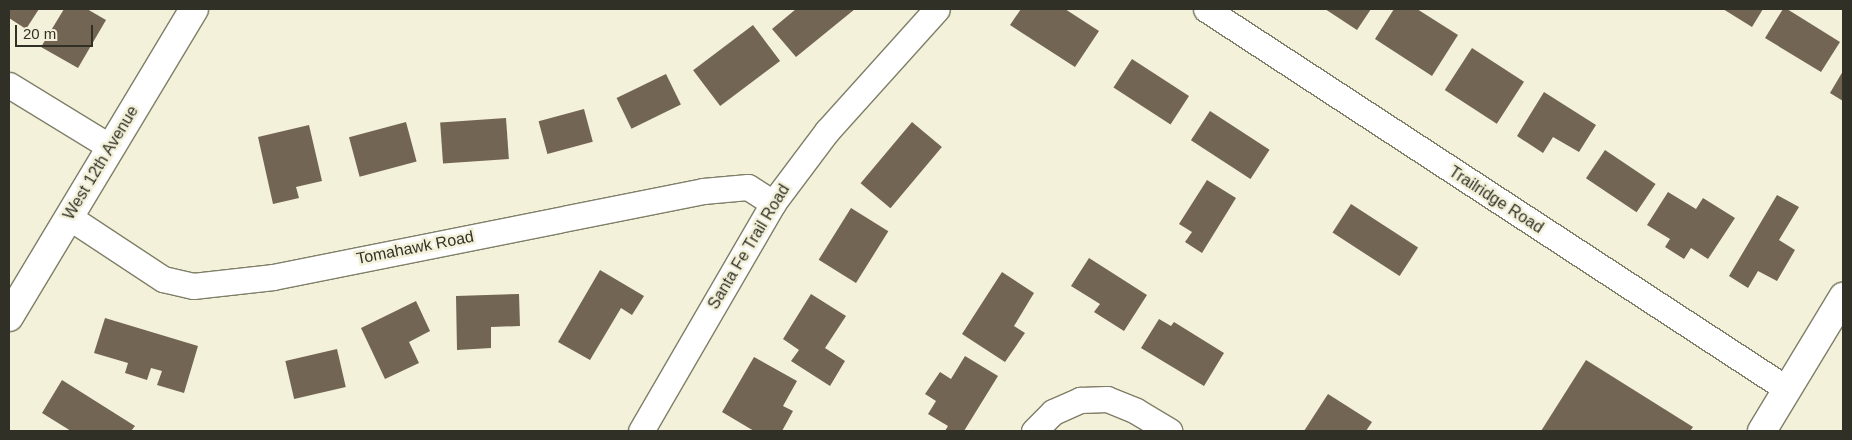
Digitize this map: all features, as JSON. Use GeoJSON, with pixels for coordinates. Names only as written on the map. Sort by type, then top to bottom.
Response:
{"type":"FeatureCollection","features":[{"type":"Feature","properties":{"kind":"main road","name":"West 12th Avenue"},"geometry":{"type":"LineString","coordinates":[[9,317],[194,9]]}},
{"type":"Feature","properties":{"kind":"main road"},"geometry":{"type":"LineString","coordinates":[[1762,431],[1843,297]]}},
{"type":"Feature","properties":{"kind":"street","name":"Santa Fe Trail Road"},"geometry":{"type":"LineString","coordinates":[[640,431],[773,203],[826,131],[937,9]]}},
{"type":"Feature","properties":{"kind":"street","name":"Trailridge Road"},"geometry":{"type":"LineString","coordinates":[[1206,9],[1787,389]]}},
{"type":"Feature","properties":{"kind":"street"},"geometry":{"type":"LineString","coordinates":[[9,85],[110,147]]}},
{"type":"Feature","properties":{"kind":"street","name":"Tomahawk Road"},"geometry":{"type":"LineString","coordinates":[[69,217],[163,279],[193,286],[273,277],[703,191],[748,187],[773,203]]}},
{"type":"Feature","properties":{"kind":"street"},"geometry":{"type":"LineString","coordinates":[[1034,431],[1053,412],[1080,400],[1107,399],[1136,411],[1169,431]]}},
{"type":"Feature","properties":{"kind":"building"},"geometry":{"type":"Polygon","coordinates":[[[9,9],[39,9],[26,29],[9,18],[9,9]]]}},
{"type":"Feature","properties":{"kind":"building"},"geometry":{"type":"Polygon","coordinates":[[[64,9],[87,9],[106,20],[78,68],[41,47],[64,9]]]}},
{"type":"Feature","properties":{"kind":"building"},"geometry":{"type":"Polygon","coordinates":[[[796,9],[855,9],[796,57],[772,29],[796,9]]]}},
{"type":"Feature","properties":{"kind":"building"},"geometry":{"type":"Polygon","coordinates":[[[1021,9],[1065,9],[1099,31],[1075,67],[1010,25],[1021,9]]]}},
{"type":"Feature","properties":{"kind":"building"},"geometry":{"type":"Polygon","coordinates":[[[1325,9],[1371,9],[1357,30],[1325,9]]]}},
{"type":"Feature","properties":{"kind":"building"},"geometry":{"type":"Polygon","coordinates":[[[1394,9],[1417,9],[1458,35],[1432,76],[1375,39],[1394,9]]]}},
{"type":"Feature","properties":{"kind":"building"},"geometry":{"type":"Polygon","coordinates":[[[1723,9],[1763,9],[1752,27],[1723,9]]]}},
{"type":"Feature","properties":{"kind":"building"},"geometry":{"type":"Polygon","coordinates":[[[1783,9],[1787,9],[1840,42],[1821,72],[1765,38],[1783,9]]]}},
{"type":"Feature","properties":{"kind":"building"},"geometry":{"type":"Polygon","coordinates":[[[753,25],[780,61],[720,106],[693,70],[753,25]]]}},
{"type":"Feature","properties":{"kind":"building"},"geometry":{"type":"Polygon","coordinates":[[[1472,48],[1524,82],[1497,124],[1445,90],[1472,48]]]}},
{"type":"Feature","properties":{"kind":"building"},"geometry":{"type":"Polygon","coordinates":[[[1132,59],[1189,96],[1171,125],[1113,88],[1132,59]]]}},
{"type":"Feature","properties":{"kind":"building"},"geometry":{"type":"Polygon","coordinates":[[[1843,71],[1843,101],[1830,93],[1843,71]]]}},
{"type":"Feature","properties":{"kind":"building"},"geometry":{"type":"Polygon","coordinates":[[[666,74],[681,105],[631,129],[617,98],[666,74]]]}},
{"type":"Feature","properties":{"kind":"building"},"geometry":{"type":"Polygon","coordinates":[[[1544,92],[1596,125],[1579,152],[1553,137],[1543,153],[1517,136],[1544,92]]]}},
{"type":"Feature","properties":{"kind":"building"},"geometry":{"type":"Polygon","coordinates":[[[584,109],[593,142],[547,154],[539,121],[584,109]]]}},
{"type":"Feature","properties":{"kind":"building"},"geometry":{"type":"Polygon","coordinates":[[[1210,111],[1270,150],[1250,179],[1191,140],[1210,111]]]}},
{"type":"Feature","properties":{"kind":"building"},"geometry":{"type":"Polygon","coordinates":[[[506,118],[509,159],[443,164],[440,123],[506,118]]]}},
{"type":"Feature","properties":{"kind":"building"},"geometry":{"type":"Polygon","coordinates":[[[406,122],[417,162],[360,177],[349,137],[406,122]]]}},
{"type":"Feature","properties":{"kind":"building"},"geometry":{"type":"Polygon","coordinates":[[[912,122],[942,147],[890,208],[861,183],[912,122]]]}},
{"type":"Feature","properties":{"kind":"building"},"geometry":{"type":"Polygon","coordinates":[[[309,125],[322,181],[296,187],[299,198],[273,204],[258,137],[309,125]]]}},
{"type":"Feature","properties":{"kind":"building"},"geometry":{"type":"Polygon","coordinates":[[[1605,150],[1656,184],[1637,212],[1586,178],[1605,150]]]}},
{"type":"Feature","properties":{"kind":"building"},"geometry":{"type":"Polygon","coordinates":[[[1207,180],[1236,198],[1202,253],[1185,242],[1192,232],[1179,224],[1207,180]]]}},
{"type":"Feature","properties":{"kind":"building"},"geometry":{"type":"Polygon","coordinates":[[[1668,192],[1696,209],[1703,198],[1735,218],[1708,259],[1691,248],[1684,259],[1665,247],[1670,239],[1647,225],[1668,192]]]}},
{"type":"Feature","properties":{"kind":"building"},"geometry":{"type":"Polygon","coordinates":[[[1777,195],[1799,207],[1779,240],[1795,250],[1777,281],[1758,271],[1748,288],[1729,276],[1777,195]]]}},
{"type":"Feature","properties":{"kind":"building"},"geometry":{"type":"Polygon","coordinates":[[[1351,204],[1418,248],[1400,276],[1332,233],[1351,204]]]}},
{"type":"Feature","properties":{"kind":"building"},"geometry":{"type":"Polygon","coordinates":[[[851,208],[888,231],[856,283],[819,260],[851,208]]]}},
{"type":"Feature","properties":{"kind":"building"},"geometry":{"type":"Polygon","coordinates":[[[1089,258],[1147,295],[1124,331],[1094,312],[1100,304],[1071,286],[1089,258]]]}},
{"type":"Feature","properties":{"kind":"building"},"geometry":{"type":"Polygon","coordinates":[[[600,270],[644,296],[632,315],[621,308],[590,360],[558,342],[600,270]]]}},
{"type":"Feature","properties":{"kind":"building"},"geometry":{"type":"Polygon","coordinates":[[[1002,272],[1034,293],[1014,326],[1025,333],[1005,362],[962,334],[1002,272]]]}},
{"type":"Feature","properties":{"kind":"building"},"geometry":{"type":"Polygon","coordinates":[[[519,294],[520,326],[491,327],[491,348],[457,350],[456,296],[519,294]]]}},
{"type":"Feature","properties":{"kind":"building"},"geometry":{"type":"Polygon","coordinates":[[[811,294],[846,316],[825,348],[845,361],[830,386],[791,361],[799,350],[783,339],[811,294]]]}},
{"type":"Feature","properties":{"kind":"building"},"geometry":{"type":"Polygon","coordinates":[[[416,301],[430,331],[409,342],[419,363],[385,379],[361,328],[416,301]]]}},
{"type":"Feature","properties":{"kind":"building"},"geometry":{"type":"Polygon","coordinates":[[[105,318],[198,346],[184,393],[157,385],[162,371],[151,368],[147,380],[125,373],[128,363],[94,353],[105,318]]]}},
{"type":"Feature","properties":{"kind":"building"},"geometry":{"type":"Polygon","coordinates":[[[1159,319],[1171,326],[1174,322],[1224,353],[1204,386],[1141,348],[1159,319]]]}},
{"type":"Feature","properties":{"kind":"building"},"geometry":{"type":"Polygon","coordinates":[[[337,349],[346,387],[294,399],[285,361],[337,349]]]}},
{"type":"Feature","properties":{"kind":"building"},"geometry":{"type":"Polygon","coordinates":[[[965,356],[998,376],[964,431],[945,431],[948,426],[928,414],[936,401],[925,394],[940,372],[951,379],[965,356]]]}},
{"type":"Feature","properties":{"kind":"building"},"geometry":{"type":"Polygon","coordinates":[[[754,357],[797,381],[783,406],[793,411],[782,431],[754,431],[722,412],[754,357]]]}},
{"type":"Feature","properties":{"kind":"building"},"geometry":{"type":"Polygon","coordinates":[[[1586,360],[1693,427],[1690,431],[1541,431],[1586,360]]]}},
{"type":"Feature","properties":{"kind":"building"},"geometry":{"type":"Polygon","coordinates":[[[62,380],[135,426],[131,431],[71,431],[42,413],[62,380]]]}},
{"type":"Feature","properties":{"kind":"building"},"geometry":{"type":"Polygon","coordinates":[[[1328,394],[1372,422],[1366,431],[1304,431],[1328,394]]]}}]}
